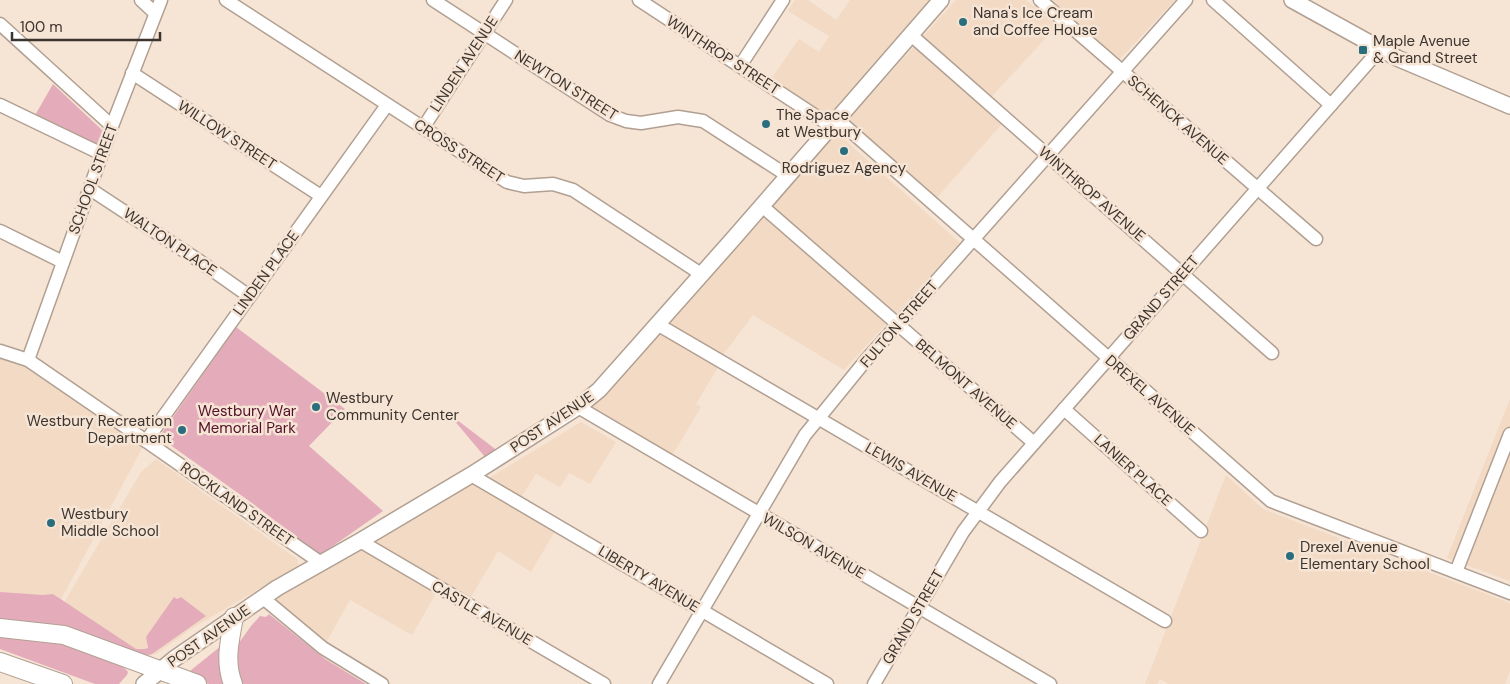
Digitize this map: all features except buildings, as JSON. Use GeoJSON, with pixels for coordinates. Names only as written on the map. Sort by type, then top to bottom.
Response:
{"type":"FeatureCollection","features":[{"type":"Feature","properties":{"kind":"highway"},"geometry":{"type":"LineString","coordinates":[[233,684],[227,657],[234,617]]}},
{"type":"Feature","properties":{"kind":"highway"},"geometry":{"type":"LineString","coordinates":[[0,628],[64,635],[197,684]]}},
{"type":"Feature","properties":{"kind":"highway"},"geometry":{"type":"LineString","coordinates":[[0,662],[63,684]]}},
{"type":"Feature","properties":{"kind":"main road","name":"POST AVENUE"},"geometry":{"type":"LineString","coordinates":[[144,684],[234,617],[277,588],[471,475],[578,407],[599,390],[942,0]]}},
{"type":"Feature","properties":{"kind":"main road"},"geometry":{"type":"LineString","coordinates":[[1292,0],[1397,58],[1510,106]]}},
{"type":"Feature","properties":{"kind":"street"},"geometry":{"type":"LineString","coordinates":[[141,0],[155,13]]}},
{"type":"Feature","properties":{"kind":"street","name":"SCHOOL STREET"},"geometry":{"type":"LineString","coordinates":[[28,360],[112,126],[161,0]]}},
{"type":"Feature","properties":{"kind":"street","name":"CROSS STREET"},"geometry":{"type":"LineString","coordinates":[[226,0],[507,182],[524,186],[553,184],[573,190],[701,274]]}},
{"type":"Feature","properties":{"kind":"street","name":"NEWTON STREET"},"geometry":{"type":"LineString","coordinates":[[433,0],[610,115],[626,121],[641,123],[678,117],[702,121],[788,176]]}},
{"type":"Feature","properties":{"kind":"street","name":"LINDEN AVENUE"},"geometry":{"type":"LineString","coordinates":[[423,128],[506,0]]}},
{"type":"Feature","properties":{"kind":"street","name":"WINTHROP STREET"},"geometry":{"type":"LineString","coordinates":[[639,0],[740,66],[834,122]]}},
{"type":"Feature","properties":{"kind":"street"},"geometry":{"type":"LineString","coordinates":[[740,66],[782,0]]}},
{"type":"Feature","properties":{"kind":"street","name":"SCHENCK AVENUE"},"geometry":{"type":"LineString","coordinates":[[1040,0],[1257,190],[1316,239]]}},
{"type":"Feature","properties":{"kind":"street","name":"FULTON STREET"},"geometry":{"type":"LineString","coordinates":[[659,684],[806,435],[898,324],[1186,0]]}},
{"type":"Feature","properties":{"kind":"street"},"geometry":{"type":"LineString","coordinates":[[1213,0],[1331,105]]}},
{"type":"Feature","properties":{"kind":"street"},"geometry":{"type":"LineString","coordinates":[[0,24],[112,126]]}},
{"type":"Feature","properties":{"kind":"street","name":"WINTHROP AVENUE"},"geometry":{"type":"LineString","coordinates":[[911,35],[1272,353]]}},
{"type":"Feature","properties":{"kind":"street","name":"GRAND STREET"},"geometry":{"type":"LineString","coordinates":[[874,684],[963,532],[1000,482],[1381,48]]}},
{"type":"Feature","properties":{"kind":"street","name":"WILLOW STREET"},"geometry":{"type":"LineString","coordinates":[[132,73],[321,196]]}},
{"type":"Feature","properties":{"kind":"street"},"geometry":{"type":"LineString","coordinates":[[0,105],[102,154]]}},
{"type":"Feature","properties":{"kind":"street","name":"LINDEN PLACE"},"geometry":{"type":"LineString","coordinates":[[146,440],[386,105]]}},
{"type":"Feature","properties":{"kind":"street","name":"DREXEL AVENUE"},"geometry":{"type":"LineString","coordinates":[[834,122],[973,240],[1270,501],[1510,593]]}},
{"type":"Feature","properties":{"kind":"street","name":"WALTON PLACE"},"geometry":{"type":"LineString","coordinates":[[90,189],[249,296]]}},
{"type":"Feature","properties":{"kind":"street","name":"BELMONT AVENUE"},"geometry":{"type":"LineString","coordinates":[[762,206],[1034,443]]}},
{"type":"Feature","properties":{"kind":"street"},"geometry":{"type":"LineString","coordinates":[[0,231],[63,262]]}},
{"type":"Feature","properties":{"kind":"street","name":"LEWIS AVENUE"},"geometry":{"type":"LineString","coordinates":[[657,324],[1165,621]]}},
{"type":"Feature","properties":{"kind":"street","name":"ROCKLAND STREET"},"geometry":{"type":"LineString","coordinates":[[0,351],[28,360],[321,563]]}},
{"type":"Feature","properties":{"kind":"street","name":"WILSON AVENUE"},"geometry":{"type":"LineString","coordinates":[[578,407],[1050,684]]}},
{"type":"Feature","properties":{"kind":"street","name":"LANIER PLACE"},"geometry":{"type":"LineString","coordinates":[[1064,409],[1201,530]]}},
{"type":"Feature","properties":{"kind":"street"},"geometry":{"type":"LineString","coordinates":[[1456,572],[1510,434]]}},
{"type":"Feature","properties":{"kind":"street","name":"LIBERTY AVENUE"},"geometry":{"type":"LineString","coordinates":[[471,475],[827,684]]}},
{"type":"Feature","properties":{"kind":"street","name":"CASTLE AVENUE"},"geometry":{"type":"LineString","coordinates":[[360,541],[604,684]]}},
{"type":"Feature","properties":{"kind":"street"},"geometry":{"type":"LineString","coordinates":[[263,598],[323,648],[382,684]]}},
{"type":"Feature","properties":{"kind":"shaded area"},"geometry":{"type":"Polygon","coordinates":[[[795,0],[808,0],[836,20],[850,0],[932,0],[828,117],[771,79],[799,39],[819,52],[829,36],[788,11],[795,0]]]}},
{"type":"Feature","properties":{"kind":"shaded area"},"geometry":{"type":"Polygon","coordinates":[[[956,0],[1026,0],[1057,26],[982,107],[1001,125],[934,201],[846,122],[956,0]]]}},
{"type":"Feature","properties":{"kind":"shaded area"},"geometry":{"type":"Polygon","coordinates":[[[1047,0],[1175,0],[1116,63],[1047,0]]]}},
{"type":"Feature","properties":{"kind":"shaded area"},"geometry":{"type":"Polygon","coordinates":[[[837,133],[960,243],[844,370],[753,315],[723,355],[669,325],[837,133]]]}},
{"type":"Feature","properties":{"kind":"shaded area"},"geometry":{"type":"Polygon","coordinates":[[[659,332],[718,367],[696,404],[701,407],[671,457],[591,408],[659,332]]]}},
{"type":"Feature","properties":{"kind":"shaded area","name":"Westbury Middle School"},"geometry":{"type":"Polygon","coordinates":[[[0,351],[28,360],[146,441],[58,605],[0,612],[0,351]]]}},
{"type":"Feature","properties":{"kind":"shaded area"},"geometry":{"type":"Polygon","coordinates":[[[1510,399],[1510,581],[1447,558],[1510,399]]]}},
{"type":"Feature","properties":{"kind":"shaded area"},"geometry":{"type":"Polygon","coordinates":[[[581,422],[616,442],[590,484],[569,473],[560,487],[536,474],[521,497],[489,478],[581,422]]]}},
{"type":"Feature","properties":{"kind":"shaded area"},"geometry":{"type":"Polygon","coordinates":[[[156,459],[297,559],[298,566],[194,627],[156,654],[146,657],[62,606],[141,472],[156,459]]]}},
{"type":"Feature","properties":{"kind":"shaded area"},"geometry":{"type":"Polygon","coordinates":[[[471,475],[558,526],[531,572],[498,551],[467,604],[439,588],[412,635],[350,600],[323,648],[263,598],[471,475]]]}},
{"type":"Feature","properties":{"kind":"shaded area","name":"Drexel Avenue Elementary School"},"geometry":{"type":"Polygon","coordinates":[[[1226,475],[1263,509],[1510,603],[1510,671],[1505,684],[1169,684],[1160,679],[1157,684],[1145,684],[1226,475]]]}},
{"type":"Feature","properties":{"kind":"green space"},"geometry":{"type":"Polygon","coordinates":[[[53,84],[103,131],[98,148],[34,117],[53,84]]]}},
{"type":"Feature","properties":{"kind":"green space","name":"Westbury War Memorial Park"},"geometry":{"type":"Polygon","coordinates":[[[236,327],[345,409],[309,446],[383,511],[320,555],[252,503],[159,437],[236,327]]]}},
{"type":"Feature","properties":{"kind":"green space"},"geometry":{"type":"Polygon","coordinates":[[[448,413],[503,455],[490,463],[448,413]]]}},
{"type":"Feature","properties":{"kind":"green space"},"geometry":{"type":"Polygon","coordinates":[[[0,592],[53,594],[136,649],[148,648],[146,637],[174,597],[177,599],[181,597],[206,616],[152,654],[144,656],[0,623],[0,592]]]}},
{"type":"Feature","properties":{"kind":"green space"},"geometry":{"type":"Polygon","coordinates":[[[269,614],[325,659],[366,684],[238,684],[236,647],[260,616],[266,617],[269,614]]]}},
{"type":"Feature","properties":{"kind":"green space"},"geometry":{"type":"Polygon","coordinates":[[[0,634],[57,641],[92,652],[116,663],[128,672],[119,684],[95,684],[0,649],[0,634]]]}},
{"type":"Feature","properties":{"kind":"green space"},"geometry":{"type":"Polygon","coordinates":[[[221,646],[227,684],[209,684],[185,675],[221,646]]]}},
{"type":"Feature","properties":{"kind":"place","name":"Nana's Ice Cream and Coffee House"},"geometry":{"type":"Point","coordinates":[963,22]}},
{"type":"Feature","properties":{"kind":"place","name":"Maple Avenue & Grand Street"},"geometry":{"type":"Point","coordinates":[1363,50]}},
{"type":"Feature","properties":{"kind":"place","name":"The Space at Westbury"},"geometry":{"type":"Point","coordinates":[766,124]}},
{"type":"Feature","properties":{"kind":"place","name":"Rodriguez Agency"},"geometry":{"type":"Point","coordinates":[844,151]}},
{"type":"Feature","properties":{"kind":"place","name":"Westbury Community Center"},"geometry":{"type":"Point","coordinates":[316,407]}},
{"type":"Feature","properties":{"kind":"place","name":"Westbury Recreation Department"},"geometry":{"type":"Point","coordinates":[182,430]}},
{"type":"Feature","properties":{"kind":"place","name":"Westbury Middle School"},"geometry":{"type":"Point","coordinates":[51,523]}},
{"type":"Feature","properties":{"kind":"place","name":"Drexel Avenue Elementary School"},"geometry":{"type":"Point","coordinates":[1290,556]}}]}
